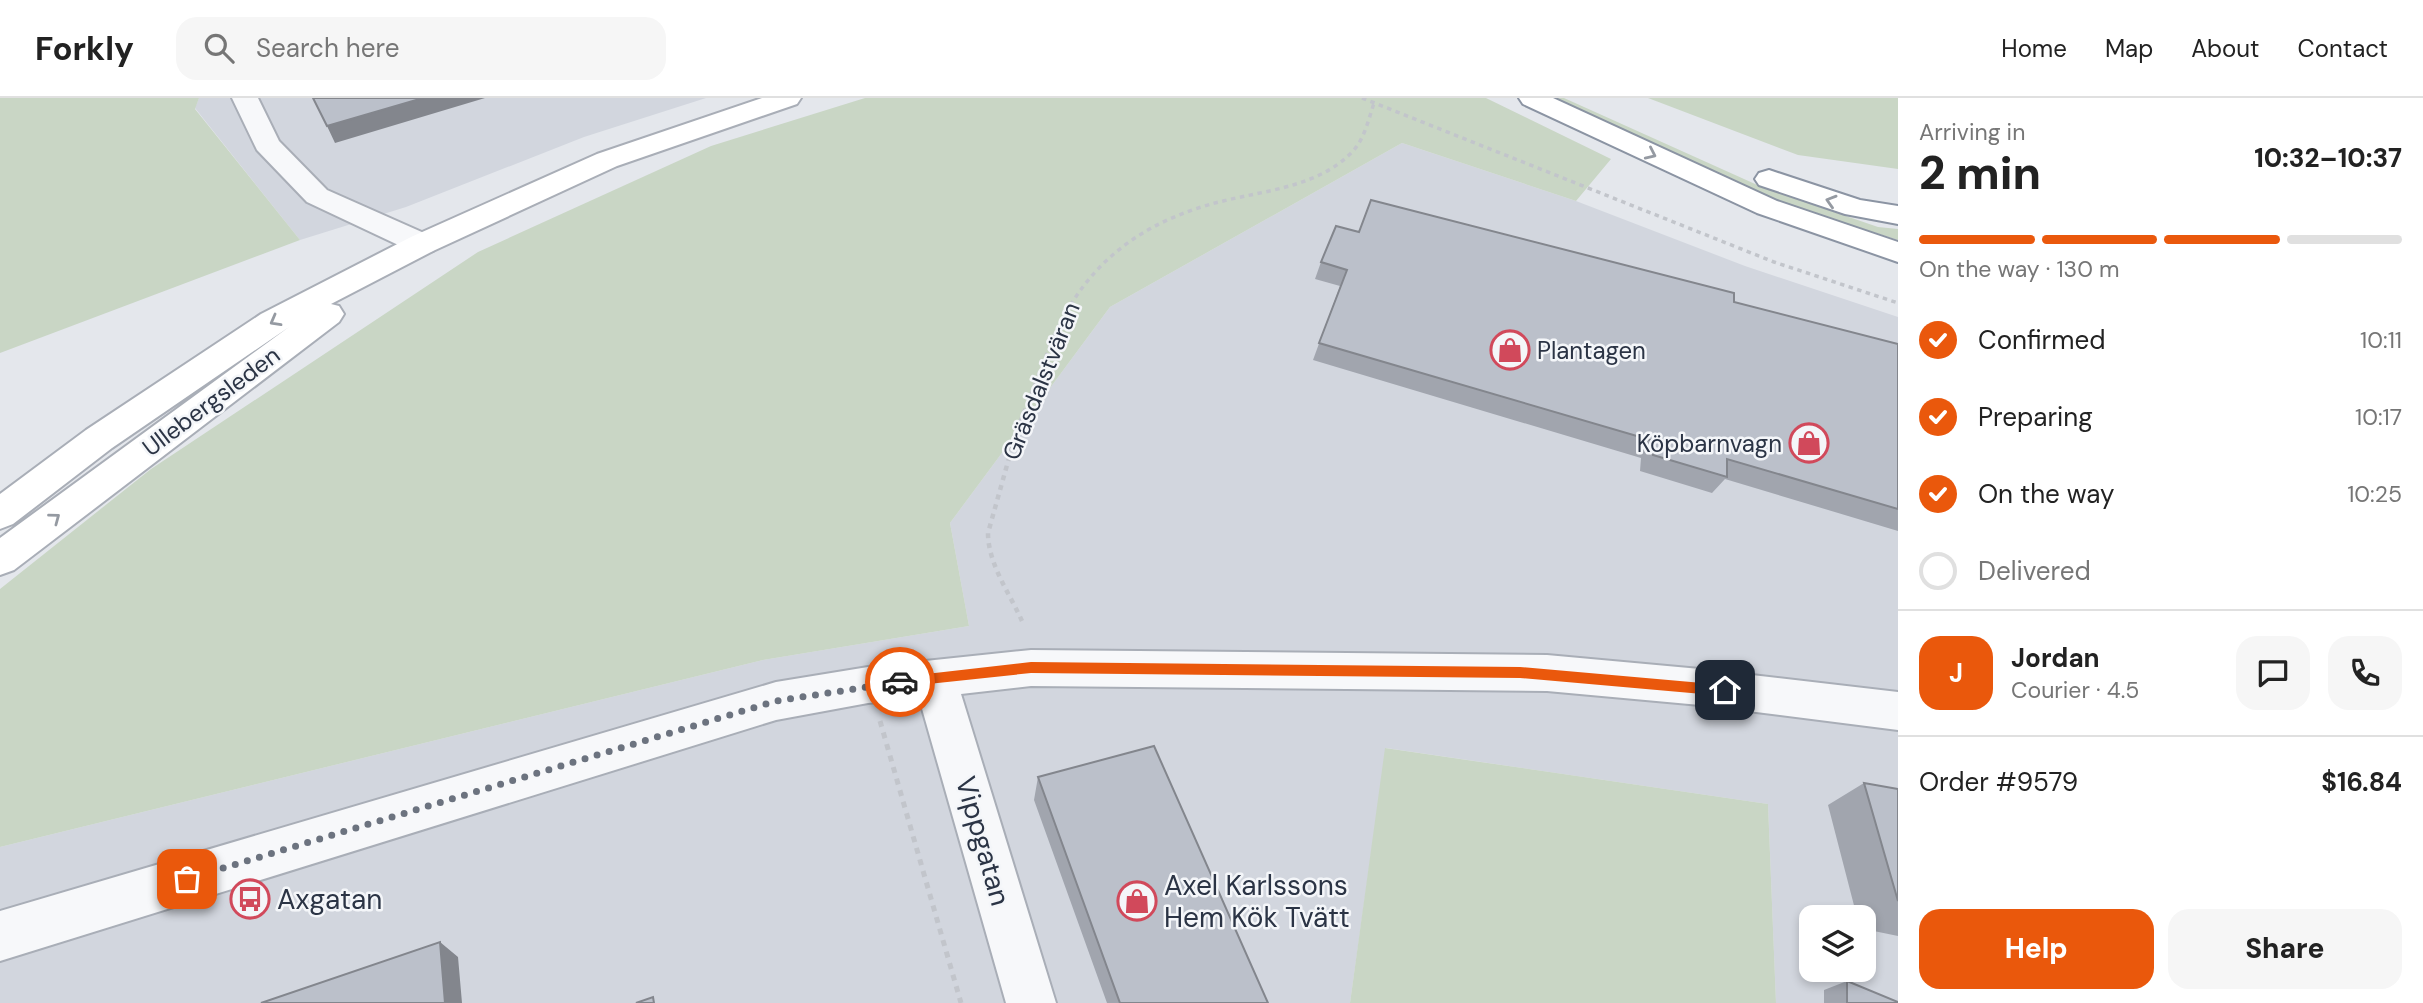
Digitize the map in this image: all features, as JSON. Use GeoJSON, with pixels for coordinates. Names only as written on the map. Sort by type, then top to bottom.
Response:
{"type":"FeatureCollection","features":[{"type":"Feature","properties":{"kind":"main road","name":"Ullebergsleden"},"geometry":{"type":"LineString","coordinates":[[0,514],[99,439],[272,322],[422,244],[607,160],[788,98]]}},
{"type":"Feature","properties":{"kind":"main road"},"geometry":{"type":"LineString","coordinates":[[1532,98],[1767,207],[1898,252]]}},
{"type":"Feature","properties":{"kind":"main road"},"geometry":{"type":"LineString","coordinates":[[1579,98],[1798,190],[1855,208],[1898,215]]}},
{"type":"Feature","properties":{"kind":"main road","name":"Ullebergsleden"},"geometry":{"type":"LineString","coordinates":[[0,559],[422,244]]}},
{"type":"Feature","properties":{"kind":"street"},"geometry":{"type":"LineString","coordinates":[[245,98],[267,144],[317,196],[422,244]]}},
{"type":"Feature","properties":{"kind":"street"},"geometry":{"type":"LineString","coordinates":[[0,936],[776,701],[867,685],[1031,668],[1547,673],[1700,687],[1898,712]]}},
{"type":"Feature","properties":{"kind":"street","name":"Vippgatan"},"geometry":{"type":"LineString","coordinates":[[935,679],[1031,1003]]}},
{"type":"Feature","properties":{"kind":"path"},"geometry":{"type":"LineString","coordinates":[[1362,98],[1774,262],[1898,303]]}},
{"type":"Feature","properties":{"kind":"path","name":"Gräsdalstväran"},"geometry":{"type":"LineString","coordinates":[[1022,621],[987,541],[1008,454],[1020,421],[1055,337],[1082,283],[1129,241],[1152,227],[1202,206],[1304,180],[1328,170],[1351,155],[1363,135],[1374,103]]}},
{"type":"Feature","properties":{"kind":"path"},"geometry":{"type":"LineString","coordinates":[[867,685],[961,1003]]}},
{"type":"Feature","properties":{"kind":"shaded area"},"geometry":{"type":"Polygon","coordinates":[[[199,98],[706,98],[584,137],[406,207],[300,240],[195,108],[199,98]]]}},
{"type":"Feature","properties":{"kind":"shaded area"},"geometry":{"type":"Polygon","coordinates":[[[1402,143],[1576,201],[1745,266],[1898,317],[1898,1003],[1776,1003],[1768,804],[1386,748],[1350,1003],[0,1003],[0,847],[763,660],[969,626],[950,523],[1110,307],[1402,143]]]}},
{"type":"Feature","properties":{"kind":"green space"},"geometry":{"type":"Polygon","coordinates":[[[0,98],[199,98],[195,109],[300,240],[0,353],[0,98]]]}},
{"type":"Feature","properties":{"kind":"green space"},"geometry":{"type":"Polygon","coordinates":[[[865,98],[1486,98],[1611,159],[1576,201],[1402,143],[1110,307],[950,523],[969,626],[763,660],[0,847],[0,589],[151,469],[478,252],[711,146],[865,98]]]}},
{"type":"Feature","properties":{"kind":"green space"},"geometry":{"type":"Polygon","coordinates":[[[1549,98],[1564,98],[1764,188],[1878,227],[1898,229],[1898,240],[1756,195],[1549,98]]]}},
{"type":"Feature","properties":{"kind":"green space"},"geometry":{"type":"Polygon","coordinates":[[[1648,98],[1898,98],[1898,169],[1798,155],[1648,98]]]}},
{"type":"Feature","properties":{"kind":"green space"},"geometry":{"type":"Polygon","coordinates":[[[1385,748],[1768,804],[1776,1003],[1350,1003],[1385,748]]]}},
{"type":"Feature","properties":{"kind":"building"},"geometry":{"type":"Polygon","coordinates":[[[313,98],[423,98],[327,126],[313,98]]]}},
{"type":"Feature","properties":{"kind":"building"},"geometry":{"type":"Polygon","coordinates":[[[1371,200],[1734,293],[1734,302],[1898,344],[1898,509],[1727,459],[1727,477],[1653,455],[1654,441],[1319,343],[1347,270],[1321,262],[1336,226],[1359,232],[1371,200]]]}},
{"type":"Feature","properties":{"kind":"building","name":"Axel Karlssons Hem Kök Tvätt"},"geometry":{"type":"Polygon","coordinates":[[[1154,746],[1268,1003],[1120,1003],[1038,777],[1154,746]]]}},
{"type":"Feature","properties":{"kind":"building"},"geometry":{"type":"Polygon","coordinates":[[[1864,783],[1898,789],[1898,901],[1864,783]]]}},
{"type":"Feature","properties":{"kind":"building"},"geometry":{"type":"Polygon","coordinates":[[[440,942],[445,1003],[261,1003],[440,942]]]}},
{"type":"Feature","properties":{"kind":"building"},"geometry":{"type":"Polygon","coordinates":[[[1847,982],[1898,1002],[1898,1003],[1847,1003],[1847,982]]]}},
{"type":"Feature","properties":{"kind":"building"},"geometry":{"type":"Polygon","coordinates":[[[653,997],[654,1003],[636,1003],[653,997]]]}},
{"type":"Feature","properties":{"kind":"way so far"},"geometry":{"type":"LineString","coordinates":[[187,879],[776,701],[900,682]]}},
{"type":"Feature","properties":{"kind":"place","name":"Plantagen"},"geometry":{"type":"Point","coordinates":[1510,350]}},
{"type":"Feature","properties":{"kind":"place","name":"Köpbarnvagn"},"geometry":{"type":"Point","coordinates":[1809,443]}},
{"type":"Feature","properties":{"kind":"place","name":"Axgatan"},"geometry":{"type":"Point","coordinates":[250,899]}},
{"type":"Feature","properties":{"kind":"place","name":"Axel Karlssons Hem Kök Tvätt"},"geometry":{"type":"Point","coordinates":[1137,901]}},
{"type":"Feature","properties":{"kind":"route"},"geometry":{"type":"LineString","coordinates":[[900,682],[1031,668],[1520,672],[1725,690]]}}]}
